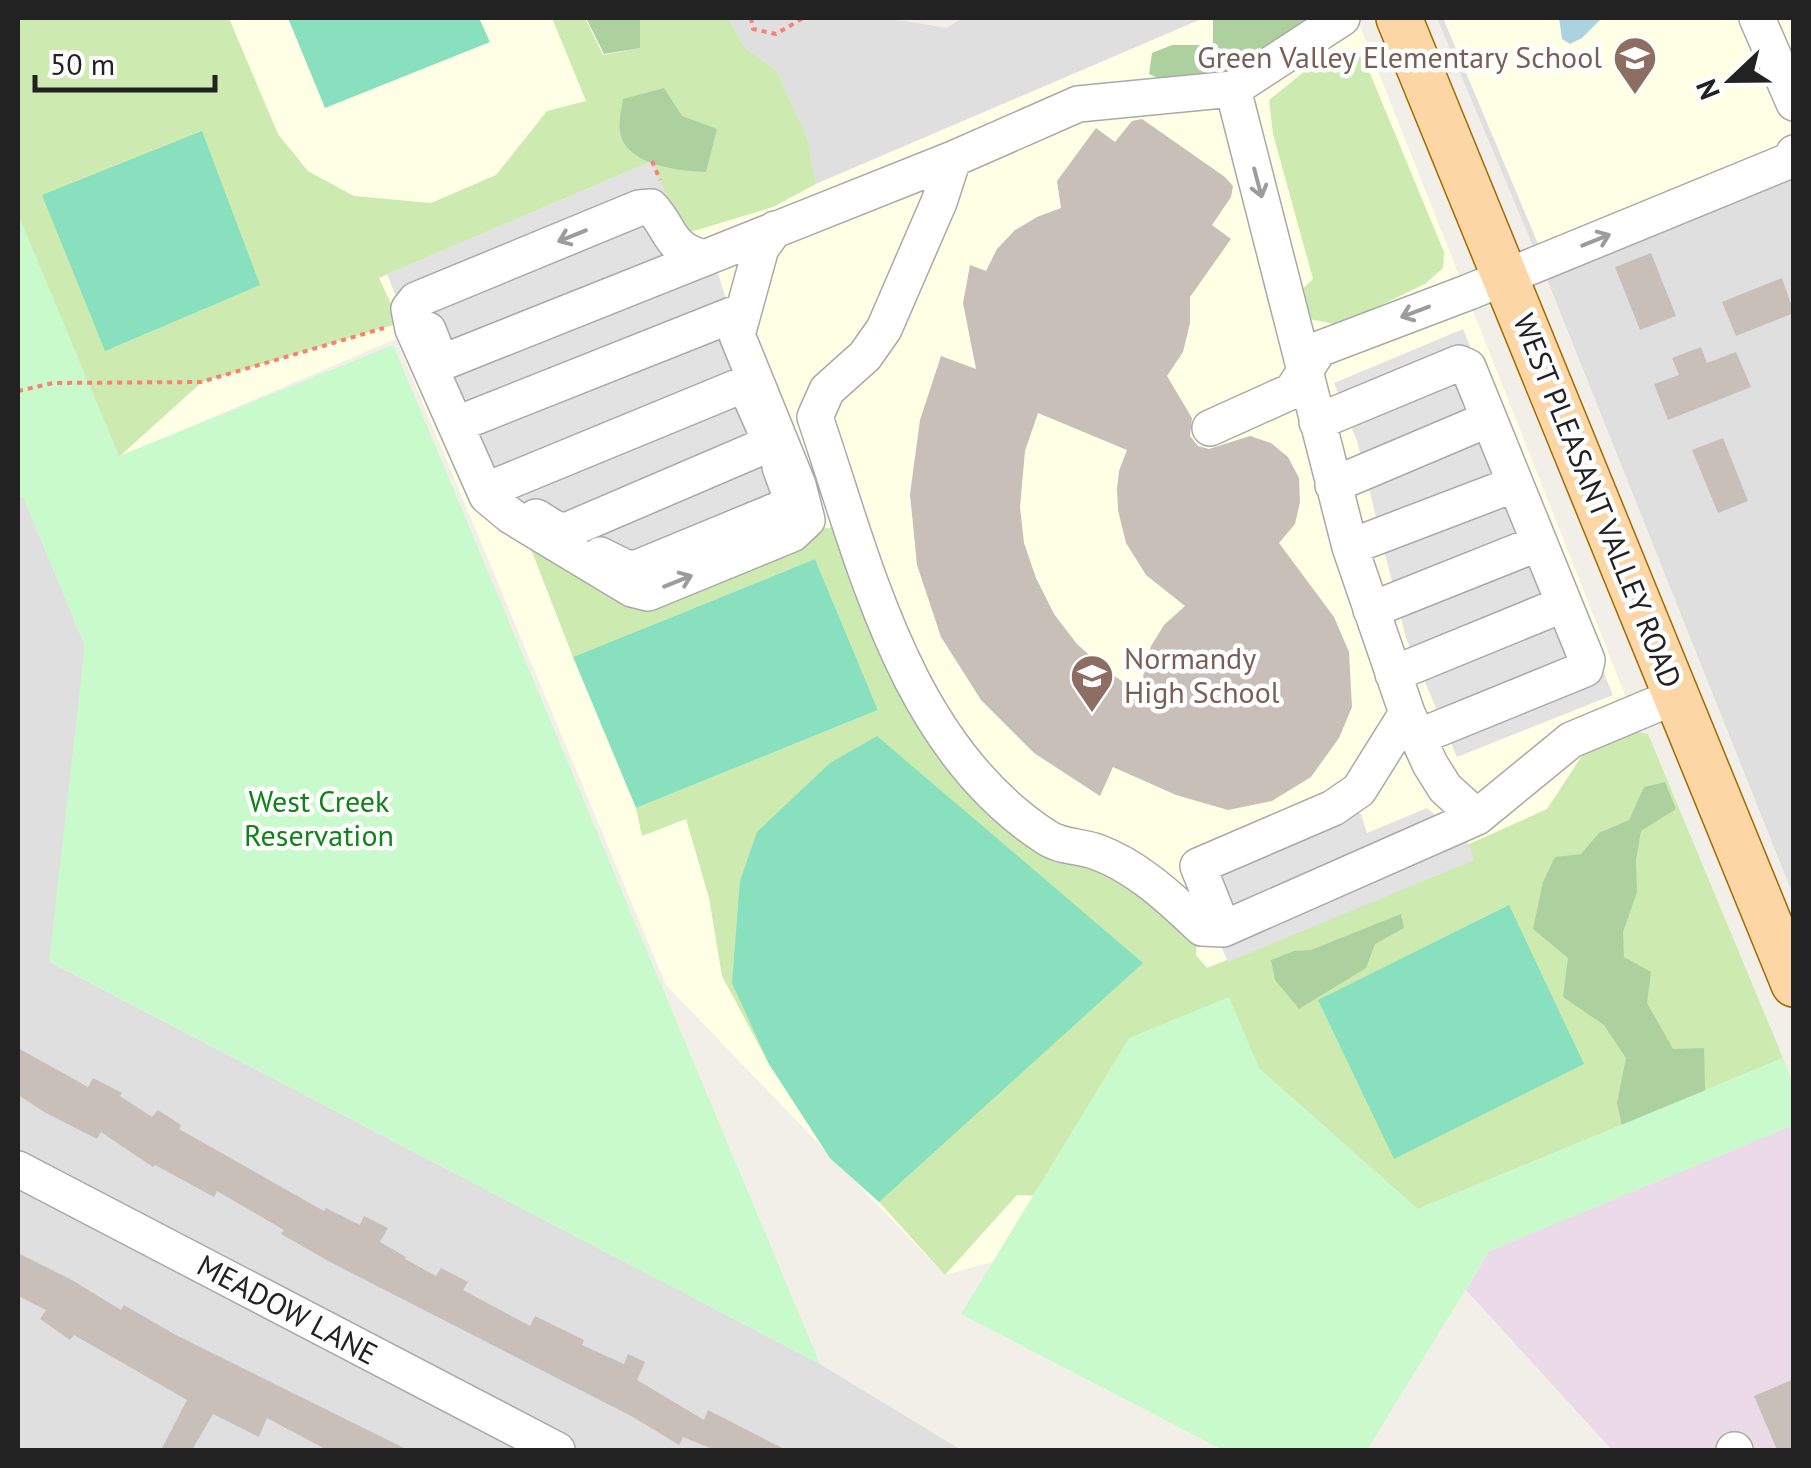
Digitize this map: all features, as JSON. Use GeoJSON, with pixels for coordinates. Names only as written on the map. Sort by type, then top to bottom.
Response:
{"type":"FeatureCollection","features":[{"type":"Feature","properties":{"kind":"main road","name":"WEST PLEASANT VALLEY ROAD"},"geometry":{"type":"LineString","coordinates":[[1399,18],[1794,984]]}},
{"type":"Feature","properties":{"kind":"street"},"geometry":{"type":"LineString","coordinates":[[441,364],[952,159],[1078,104],[1233,89],[1342,18]]}},
{"type":"Feature","properties":{"kind":"street"},"geometry":{"type":"LineString","coordinates":[[1756,18],[1794,103]]}},
{"type":"Feature","properties":{"kind":"street"},"geometry":{"type":"LineString","coordinates":[[1233,89],[1333,484],[1371,610],[1412,725],[1445,788],[1476,816]]}},
{"type":"Feature","properties":{"kind":"street"},"geometry":{"type":"LineString","coordinates":[[1210,428],[1292,391],[1319,348],[1506,277],[1791,160],[1794,153]]}},
{"type":"Feature","properties":{"kind":"street"},"geometry":{"type":"LineString","coordinates":[[952,159],[939,202],[884,329],[865,356],[827,390],[816,417],[864,564],[910,678],[958,756],[995,798],[1050,840],[1097,852],[1130,869],[1171,898],[1202,928],[1222,929],[1476,816],[1571,740],[1676,696]]}},
{"type":"Feature","properties":{"kind":"street"},"geometry":{"type":"LineString","coordinates":[[414,311],[640,208],[651,206],[669,237],[690,254],[702,257]]}},
{"type":"Feature","properties":{"kind":"street"},"geometry":{"type":"LineString","coordinates":[[414,311],[488,496],[511,516],[632,589],[648,594],[792,534],[807,520],[798,485],[737,336],[761,248],[775,229]]}},
{"type":"Feature","properties":{"kind":"street"},"geometry":{"type":"LineString","coordinates":[[414,311],[441,364],[484,468],[496,486],[522,509],[626,568],[655,561],[787,504],[790,491],[744,384],[496,486]]}},
{"type":"Feature","properties":{"kind":"street"},"geometry":{"type":"LineString","coordinates":[[464,421],[742,311]]}},
{"type":"Feature","properties":{"kind":"street"},"geometry":{"type":"LineString","coordinates":[[1222,929],[1198,866],[1333,808],[1358,790],[1412,725],[1585,668],[1587,660],[1468,367],[1459,364],[1318,422]]}},
{"type":"Feature","properties":{"kind":"street"},"geometry":{"type":"LineString","coordinates":[[1333,484],[1489,419]]}},
{"type":"Feature","properties":{"kind":"street"},"geometry":{"type":"LineString","coordinates":[[557,530],[568,530],[770,443]]}},
{"type":"Feature","properties":{"kind":"street"},"geometry":{"type":"LineString","coordinates":[[1350,547],[1516,484]]}},
{"type":"Feature","properties":{"kind":"street"},"geometry":{"type":"LineString","coordinates":[[1371,610],[1540,543]]}},
{"type":"Feature","properties":{"kind":"street"},"geometry":{"type":"LineString","coordinates":[[1393,674],[1564,604]]}},
{"type":"Feature","properties":{"kind":"street","name":"MEADOW LANE"},"geometry":{"type":"LineString","coordinates":[[18,1169],[557,1450]]}},
{"type":"Feature","properties":{"kind":"path"},"geometry":{"type":"LineString","coordinates":[[751,18],[753,29],[776,34],[802,18]]}},
{"type":"Feature","properties":{"kind":"path"},"geometry":{"type":"LineString","coordinates":[[652,161],[660,179]]}},
{"type":"Feature","properties":{"kind":"path"},"geometry":{"type":"LineString","coordinates":[[18,391],[52,383],[202,382],[414,311]]}},
{"type":"Feature","properties":{"kind":"shaded area","name":"Normandy High School"},"geometry":{"type":"Polygon","coordinates":[[[18,18],[612,18],[651,114],[816,184],[1204,18],[1357,18],[1764,1046],[945,1275],[666,985],[396,339],[119,457],[18,18]]]}},
{"type":"Feature","properties":{"kind":"shaded area"},"geometry":{"type":"Polygon","coordinates":[[[728,18],[886,18],[947,28],[962,18],[1204,18],[816,184],[807,137],[776,70],[745,48],[728,18]]]}},
{"type":"Feature","properties":{"kind":"shaded area"},"geometry":{"type":"Polygon","coordinates":[[[1437,18],[1793,18],[1793,895],[1547,279],[1437,18]]]}},
{"type":"Feature","properties":{"kind":"shaded area","name":"Green Valley Elementary School"},"geometry":{"type":"Polygon","coordinates":[[[1443,18],[1793,18],[1793,175],[1552,277],[1443,18]]]}},
{"type":"Feature","properties":{"kind":"shaded area"},"geometry":{"type":"Polygon","coordinates":[[[652,161],[698,269],[715,263],[737,336],[825,528],[638,606],[478,504],[387,274],[652,161]]]}},
{"type":"Feature","properties":{"kind":"shaded area"},"geometry":{"type":"Polygon","coordinates":[[[1463,329],[1613,695],[1457,757],[1406,638],[1357,441],[1334,383],[1463,329]]]}},
{"type":"Feature","properties":{"kind":"shaded area"},"geometry":{"type":"Polygon","coordinates":[[[23,496],[85,646],[50,962],[820,1364],[961,1450],[18,1450],[18,498],[23,496]]]}},
{"type":"Feature","properties":{"kind":"shaded area"},"geometry":{"type":"Polygon","coordinates":[[[1327,803],[1361,814],[1367,833],[1427,808],[1469,844],[1474,860],[1228,962],[1184,861],[1327,803]]]}},
{"type":"Feature","properties":{"kind":"shaded area"},"geometry":{"type":"Polygon","coordinates":[[[1793,1125],[1793,1450],[1612,1450],[1466,1290],[1489,1251],[1793,1125]]]}},
{"type":"Feature","properties":{"kind":"green space"},"geometry":{"type":"Polygon","coordinates":[[[18,18],[229,18],[278,134],[308,171],[354,196],[431,203],[496,175],[547,111],[586,101],[552,18],[585,18],[603,55],[640,48],[640,18],[728,18],[745,48],[776,70],[807,137],[816,184],[773,207],[684,234],[650,162],[379,278],[400,323],[202,382],[119,457],[18,218],[18,18]]]}},
{"type":"Feature","properties":{"kind":"green space"},"geometry":{"type":"Polygon","coordinates":[[[288,18],[479,18],[490,42],[325,108],[288,18]]]}},
{"type":"Feature","properties":{"kind":"green space"},"geometry":{"type":"Polygon","coordinates":[[[586,18],[640,18],[640,48],[604,54],[586,18]]]}},
{"type":"Feature","properties":{"kind":"green space"},"geometry":{"type":"Polygon","coordinates":[[[1213,18],[1315,18],[1227,77],[1181,88],[1149,74],[1152,53],[1172,45],[1213,45],[1213,18]]]}},
{"type":"Feature","properties":{"kind":"green space"},"geometry":{"type":"Polygon","coordinates":[[[1345,48],[1364,59],[1444,252],[1443,268],[1425,284],[1339,325],[1309,319],[1297,294],[1313,279],[1273,134],[1269,100],[1320,59],[1345,48]]]}},
{"type":"Feature","properties":{"kind":"green space"},"geometry":{"type":"Polygon","coordinates":[[[664,88],[682,116],[717,129],[706,172],[654,164],[631,152],[624,142],[620,127],[623,99],[664,88]]]}},
{"type":"Feature","properties":{"kind":"green space"},"geometry":{"type":"Polygon","coordinates":[[[202,131],[260,285],[105,351],[42,195],[202,131]]]}},
{"type":"Feature","properties":{"kind":"green space","name":"West Creek Reservation"},"geometry":{"type":"Polygon","coordinates":[[[18,214],[119,456],[393,345],[820,1364],[49,961],[85,646],[23,497],[18,498],[18,214]]]}},
{"type":"Feature","properties":{"kind":"green space"},"geometry":{"type":"Polygon","coordinates":[[[837,527],[927,739],[975,796],[1135,882],[1197,941],[1196,955],[1207,968],[1473,860],[1469,844],[1547,809],[1591,742],[1624,729],[1648,734],[1783,1058],[1418,1209],[1017,1195],[945,1275],[879,1202],[830,1158],[769,1064],[722,976],[709,898],[686,819],[642,836],[636,808],[878,710],[815,559],[573,657],[525,534],[639,606],[825,528],[837,527]]]}},
{"type":"Feature","properties":{"kind":"green space"},"geometry":{"type":"Polygon","coordinates":[[[815,559],[878,710],[636,808],[573,657],[815,559]]]}},
{"type":"Feature","properties":{"kind":"green space"},"geometry":{"type":"Polygon","coordinates":[[[877,736],[1143,963],[879,1202],[830,1158],[769,1064],[732,983],[740,881],[757,832],[830,763],[877,736]]]}},
{"type":"Feature","properties":{"kind":"green space"},"geometry":{"type":"Polygon","coordinates":[[[1665,782],[1676,809],[1641,831],[1636,860],[1637,892],[1623,932],[1624,957],[1651,972],[1647,1003],[1673,1049],[1704,1048],[1706,1125],[1625,1140],[1617,1103],[1626,1058],[1604,1025],[1563,997],[1568,958],[1533,929],[1543,882],[1555,857],[1581,854],[1599,833],[1629,820],[1644,787],[1665,782]]]}},
{"type":"Feature","properties":{"kind":"green space"},"geometry":{"type":"Polygon","coordinates":[[[1509,905],[1584,1064],[1394,1159],[1318,1000],[1509,905]]]}},
{"type":"Feature","properties":{"kind":"green space"},"geometry":{"type":"Polygon","coordinates":[[[1401,914],[1404,928],[1375,944],[1366,968],[1299,1009],[1275,980],[1271,960],[1294,951],[1311,950],[1401,914]]]}},
{"type":"Feature","properties":{"kind":"green space"},"geometry":{"type":"Polygon","coordinates":[[[1229,997],[1259,1068],[1418,1209],[1783,1058],[1793,1083],[1793,1125],[1489,1251],[1367,1450],[1223,1450],[961,1314],[1129,1038],[1229,997]]]}},
{"type":"Feature","properties":{"kind":"water"},"geometry":{"type":"Polygon","coordinates":[[[1559,18],[1602,18],[1570,44],[1562,39],[1559,18]]]}},
{"type":"Feature","properties":{"kind":"building","name":"Normandy High School"},"geometry":{"type":"Polygon","coordinates":[[[1142,119],[1233,186],[1231,197],[1212,225],[1231,239],[1190,297],[1190,323],[1183,352],[1167,376],[1192,418],[1190,436],[1198,446],[1209,449],[1250,436],[1271,443],[1288,457],[1299,478],[1300,502],[1295,524],[1279,543],[1334,617],[1349,652],[1352,707],[1339,738],[1311,777],[1272,801],[1228,810],[1176,795],[1113,767],[1100,796],[1034,753],[981,700],[941,637],[917,565],[910,494],[920,420],[941,356],[976,369],[963,303],[970,265],[986,271],[997,249],[1015,230],[1061,208],[1057,181],[1096,128],[1115,142],[1132,121],[1142,119]],[[1038,413],[1025,451],[1020,507],[1024,543],[1054,614],[1077,644],[1142,695],[1144,666],[1151,646],[1164,625],[1185,606],[1146,575],[1126,543],[1117,489],[1127,450],[1038,413]]]}},
{"type":"Feature","properties":{"kind":"building"},"geometry":{"type":"Polygon","coordinates":[[[1651,253],[1676,316],[1640,330],[1615,267],[1651,253]]]}},
{"type":"Feature","properties":{"kind":"building"},"geometry":{"type":"Polygon","coordinates":[[[1782,278],[1794,313],[1736,336],[1722,302],[1782,278]]]}},
{"type":"Feature","properties":{"kind":"building"},"geometry":{"type":"Polygon","coordinates":[[[1701,347],[1707,363],[1736,352],[1751,387],[1668,420],[1654,384],[1679,375],[1672,358],[1701,347]]]}},
{"type":"Feature","properties":{"kind":"building"},"geometry":{"type":"Polygon","coordinates":[[[1723,438],[1748,501],[1718,513],[1692,450],[1723,438]]]}},
{"type":"Feature","properties":{"kind":"building"},"geometry":{"type":"Polygon","coordinates":[[[18,1048],[88,1087],[93,1078],[122,1093],[120,1096],[152,1117],[158,1110],[181,1125],[179,1129],[324,1211],[326,1208],[360,1225],[364,1216],[388,1228],[380,1242],[436,1276],[441,1268],[468,1282],[463,1290],[530,1326],[535,1316],[584,1340],[582,1345],[624,1364],[628,1354],[645,1362],[637,1380],[704,1420],[708,1410],[786,1450],[715,1450],[683,1437],[679,1445],[633,1417],[330,1262],[217,1191],[214,1197],[153,1167],[101,1132],[97,1139],[46,1113],[18,1095],[18,1048]]]}},
{"type":"Feature","properties":{"kind":"building"},"geometry":{"type":"Polygon","coordinates":[[[18,1253],[121,1310],[124,1305],[174,1334],[408,1450],[327,1450],[267,1418],[259,1437],[213,1414],[192,1450],[161,1450],[187,1400],[74,1335],[70,1340],[40,1319],[46,1310],[18,1296],[18,1253]]]}},
{"type":"Feature","properties":{"kind":"building"},"geometry":{"type":"Polygon","coordinates":[[[1794,1379],[1794,1450],[1777,1450],[1754,1396],[1794,1379]]]}},
{"type":"Feature","properties":{"kind":"place","name":"Green Valley Elementary School"},"geometry":{"type":"Point","coordinates":[1635,96]}},
{"type":"Feature","properties":{"kind":"place","name":"Normandy High School"},"geometry":{"type":"Point","coordinates":[1092,714]}}]}
